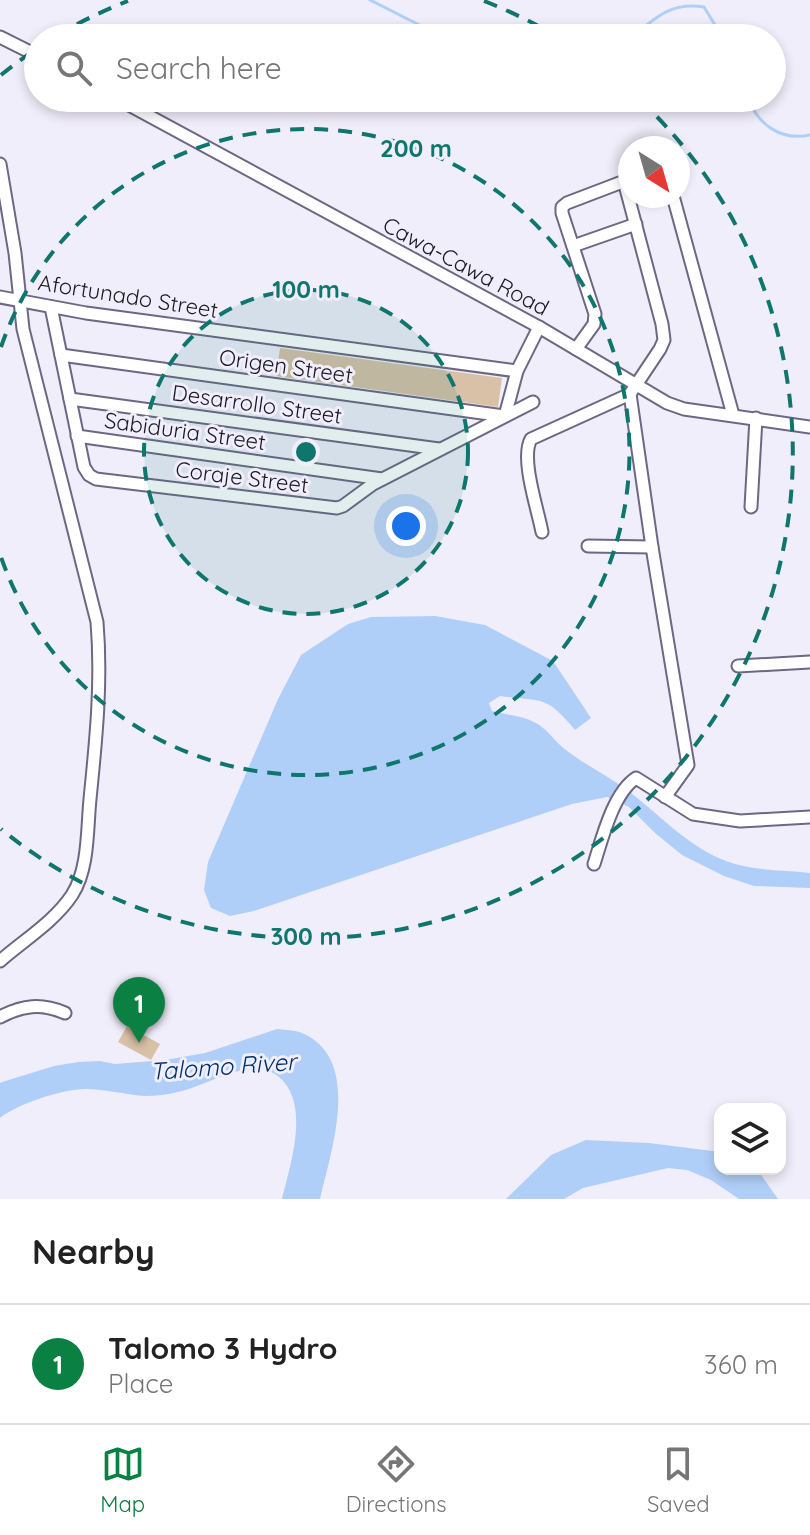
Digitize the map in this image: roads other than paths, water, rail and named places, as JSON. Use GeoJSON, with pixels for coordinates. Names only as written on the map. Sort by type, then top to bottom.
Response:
{"type":"FeatureCollection","features":[{"type":"Feature","properties":{"kind":"street"},"geometry":{"type":"LineString","coordinates":[[0,37],[24,49]]}},
{"type":"Feature","properties":{"kind":"street","name":"Cawa-Cawa Road"},"geometry":{"type":"LineString","coordinates":[[142,112],[539,327],[633,390],[675,407],[810,427]]}},
{"type":"Feature","properties":{"kind":"street"},"geometry":{"type":"LineString","coordinates":[[0,164],[15,253],[23,329],[97,622],[100,695],[80,878],[63,906],[33,936],[0,961]]}},
{"type":"Feature","properties":{"kind":"street"},"geometry":{"type":"LineString","coordinates":[[576,349],[591,330],[595,319],[562,207],[618,183]]}},
{"type":"Feature","properties":{"kind":"street"},"geometry":{"type":"LineString","coordinates":[[542,532],[527,445],[531,439],[633,390],[660,349],[664,333],[633,208]]}},
{"type":"Feature","properties":{"kind":"street"},"geometry":{"type":"LineString","coordinates":[[676,208],[733,415]]}},
{"type":"Feature","properties":{"kind":"street"},"geometry":{"type":"LineString","coordinates":[[573,246],[636,224]]}},
{"type":"Feature","properties":{"kind":"street","name":"Afortunado Street"},"geometry":{"type":"LineString","coordinates":[[0,297],[51,307],[517,371]]}},
{"type":"Feature","properties":{"kind":"street"},"geometry":{"type":"LineString","coordinates":[[51,307],[77,436]]}},
{"type":"Feature","properties":{"kind":"street"},"geometry":{"type":"LineString","coordinates":[[505,416],[517,371],[539,327]]}},
{"type":"Feature","properties":{"kind":"street","name":"Origen Street"},"geometry":{"type":"LineString","coordinates":[[61,355],[505,416]]}},
{"type":"Feature","properties":{"kind":"street"},"geometry":{"type":"LineString","coordinates":[[633,390],[652,547],[688,765],[665,797]]}},
{"type":"Feature","properties":{"kind":"street","name":"Desarrollo Street"},"geometry":{"type":"LineString","coordinates":[[70,399],[440,449]]}},
{"type":"Feature","properties":{"kind":"street","name":"Coraje Street"},"geometry":{"type":"LineString","coordinates":[[77,436],[84,467],[96,479],[337,508],[364,489],[533,402]]}},
{"type":"Feature","properties":{"kind":"street"},"geometry":{"type":"LineString","coordinates":[[751,507],[756,418]]}},
{"type":"Feature","properties":{"kind":"street","name":"Sabiduria Street"},"geometry":{"type":"LineString","coordinates":[[77,436],[383,479]]}},
{"type":"Feature","properties":{"kind":"street"},"geometry":{"type":"LineString","coordinates":[[588,546],[652,547]]}},
{"type":"Feature","properties":{"kind":"street"},"geometry":{"type":"LineString","coordinates":[[738,666],[810,662]]}},
{"type":"Feature","properties":{"kind":"street"},"geometry":{"type":"LineString","coordinates":[[594,864],[616,803],[633,780],[639,779],[693,814],[733,820],[810,817]]}},
{"type":"Feature","properties":{"kind":"street"},"geometry":{"type":"LineString","coordinates":[[0,1017],[25,1006],[39,1005],[65,1013]]}},
{"type":"Feature","properties":{"kind":"water"},"geometry":{"type":"Polygon","coordinates":[[[435,616],[485,625],[553,661],[591,718],[575,730],[549,705],[500,696],[489,703],[492,711],[524,718],[539,725],[566,750],[627,790],[712,855],[746,867],[810,873],[810,888],[754,886],[724,876],[682,855],[629,807],[607,797],[572,804],[254,911],[230,916],[211,908],[204,890],[208,862],[278,699],[301,655],[348,624],[371,617],[435,616]]]}},
{"type":"Feature","properties":{"kind":"water","name":"Talomo River"},"geometry":{"type":"Polygon","coordinates":[[[277,1029],[302,1033],[321,1046],[332,1063],[338,1108],[320,1199],[282,1199],[293,1153],[296,1119],[289,1089],[271,1072],[253,1069],[233,1073],[161,1095],[76,1090],[41,1098],[0,1118],[2,1082],[78,1062],[115,1064],[205,1053],[277,1029]]]}},
{"type":"Feature","properties":{"kind":"water"},"geometry":{"type":"Polygon","coordinates":[[[586,1140],[649,1143],[714,1151],[714,1175],[761,1175],[778,1199],[739,1199],[711,1180],[687,1170],[668,1168],[583,1188],[564,1199],[506,1199],[551,1155],[586,1140]]]}},
{"type":"Feature","properties":{"kind":"waterway"},"geometry":{"type":"LineString","coordinates":[[370,0],[417,24]]}},
{"type":"Feature","properties":{"kind":"waterway"},"geometry":{"type":"LineString","coordinates":[[648,24],[672,9],[692,6],[704,7],[714,24]]}},
{"type":"Feature","properties":{"kind":"waterway"},"geometry":{"type":"LineString","coordinates":[[755,112],[764,123],[780,133],[810,135]]}},
{"type":"Feature","properties":{"kind":"place","name":"Talomo 3 Hydro"},"geometry":{"type":"Point","coordinates":[139,1043]}}]}
